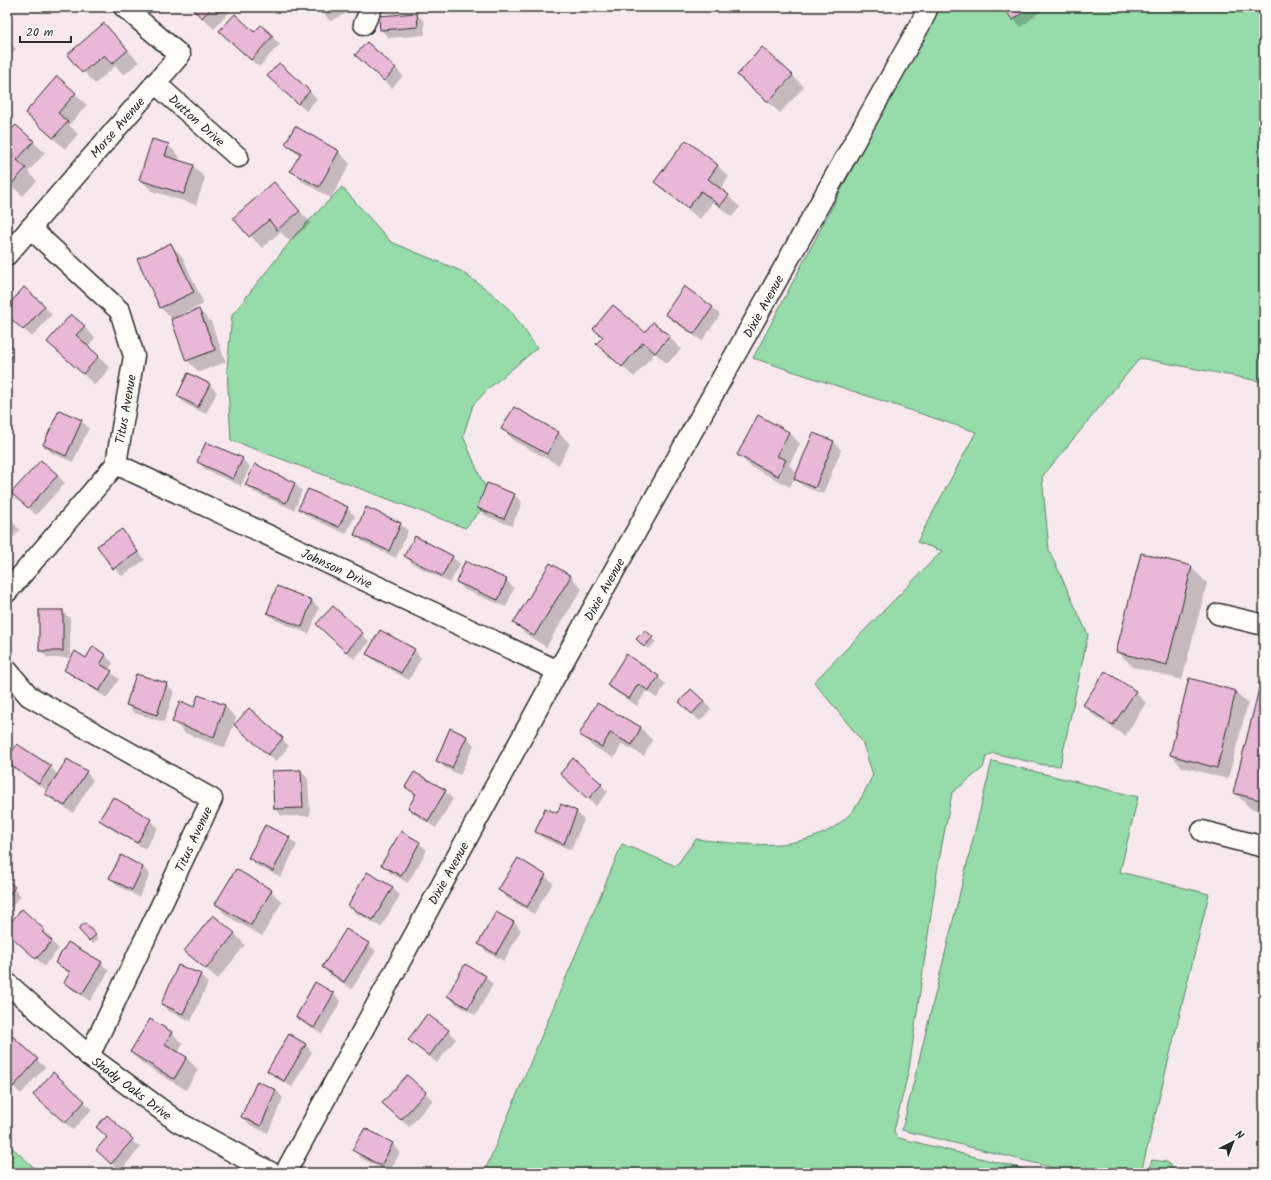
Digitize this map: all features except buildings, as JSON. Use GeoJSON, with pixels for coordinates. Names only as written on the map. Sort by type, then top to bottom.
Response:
{"type":"FeatureCollection","features":[{"type":"Feature","properties":{"kind":"street","name":"Morse Avenue"},"geometry":{"type":"LineString","coordinates":[[7,255],[180,55],[124,7]]}},
{"type":"Feature","properties":{"kind":"street","name":"Dixie Avenue"},"geometry":{"type":"LineString","coordinates":[[285,1173],[558,671],[788,263],[922,21],[928,7]]}},
{"type":"Feature","properties":{"kind":"street","name":"Dutton Drive"},"geometry":{"type":"LineString","coordinates":[[155,83],[238,157]]}},
{"type":"Feature","properties":{"kind":"street","name":"Titus Avenue"},"geometry":{"type":"LineString","coordinates":[[30,228],[120,311],[134,356],[116,464]]}},
{"type":"Feature","properties":{"kind":"street","name":"Johnson Drive"},"geometry":{"type":"LineString","coordinates":[[116,464],[558,671]]}},
{"type":"Feature","properties":{"kind":"street"},"geometry":{"type":"LineString","coordinates":[[7,592],[116,464]]}},
{"type":"Feature","properties":{"kind":"street"},"geometry":{"type":"LineString","coordinates":[[1218,614],[1264,625]]}},
{"type":"Feature","properties":{"kind":"street","name":"Titus Avenue"},"geometry":{"type":"LineString","coordinates":[[7,670],[29,696],[212,799],[89,1056]]}},
{"type":"Feature","properties":{"kind":"street"},"geometry":{"type":"LineString","coordinates":[[1202,831],[1264,847]]}},
{"type":"Feature","properties":{"kind":"street","name":"Shady Oaks Drive"},"geometry":{"type":"LineString","coordinates":[[7,983],[89,1056],[178,1122],[272,1173]]}},
{"type":"Feature","properties":{"kind":"green space"},"geometry":{"type":"Polygon","coordinates":[[[937,7],[1264,7],[1264,382],[1140,358],[1042,477],[1049,550],[1088,635],[1060,766],[1044,765],[993,753],[986,757],[983,768],[952,793],[938,865],[909,1069],[894,1131],[896,1136],[899,1138],[1040,1173],[484,1173],[622,844],[676,866],[696,839],[756,845],[797,842],[817,836],[834,827],[850,814],[860,801],[873,775],[862,741],[814,682],[942,551],[917,542],[976,432],[753,358],[937,7]]]}},
{"type":"Feature","properties":{"kind":"green space"},"geometry":{"type":"Polygon","coordinates":[[[342,187],[391,242],[461,271],[490,292],[511,311],[537,348],[488,389],[473,405],[463,436],[482,481],[493,497],[465,528],[231,440],[227,369],[232,315],[297,233],[342,187]]]}},
{"type":"Feature","properties":{"kind":"green space"},"geometry":{"type":"Polygon","coordinates":[[[992,761],[1138,797],[1120,872],[1209,894],[1141,1173],[1074,1173],[902,1130],[992,761]]]}},
{"type":"Feature","properties":{"kind":"green space"},"geometry":{"type":"Polygon","coordinates":[[[7,1143],[40,1173],[7,1173],[7,1143]]]}},
{"type":"Feature","properties":{"kind":"green space"},"geometry":{"type":"Polygon","coordinates":[[[1152,1160],[1167,1162],[1177,1173],[1149,1173],[1152,1160]]]}}]}
